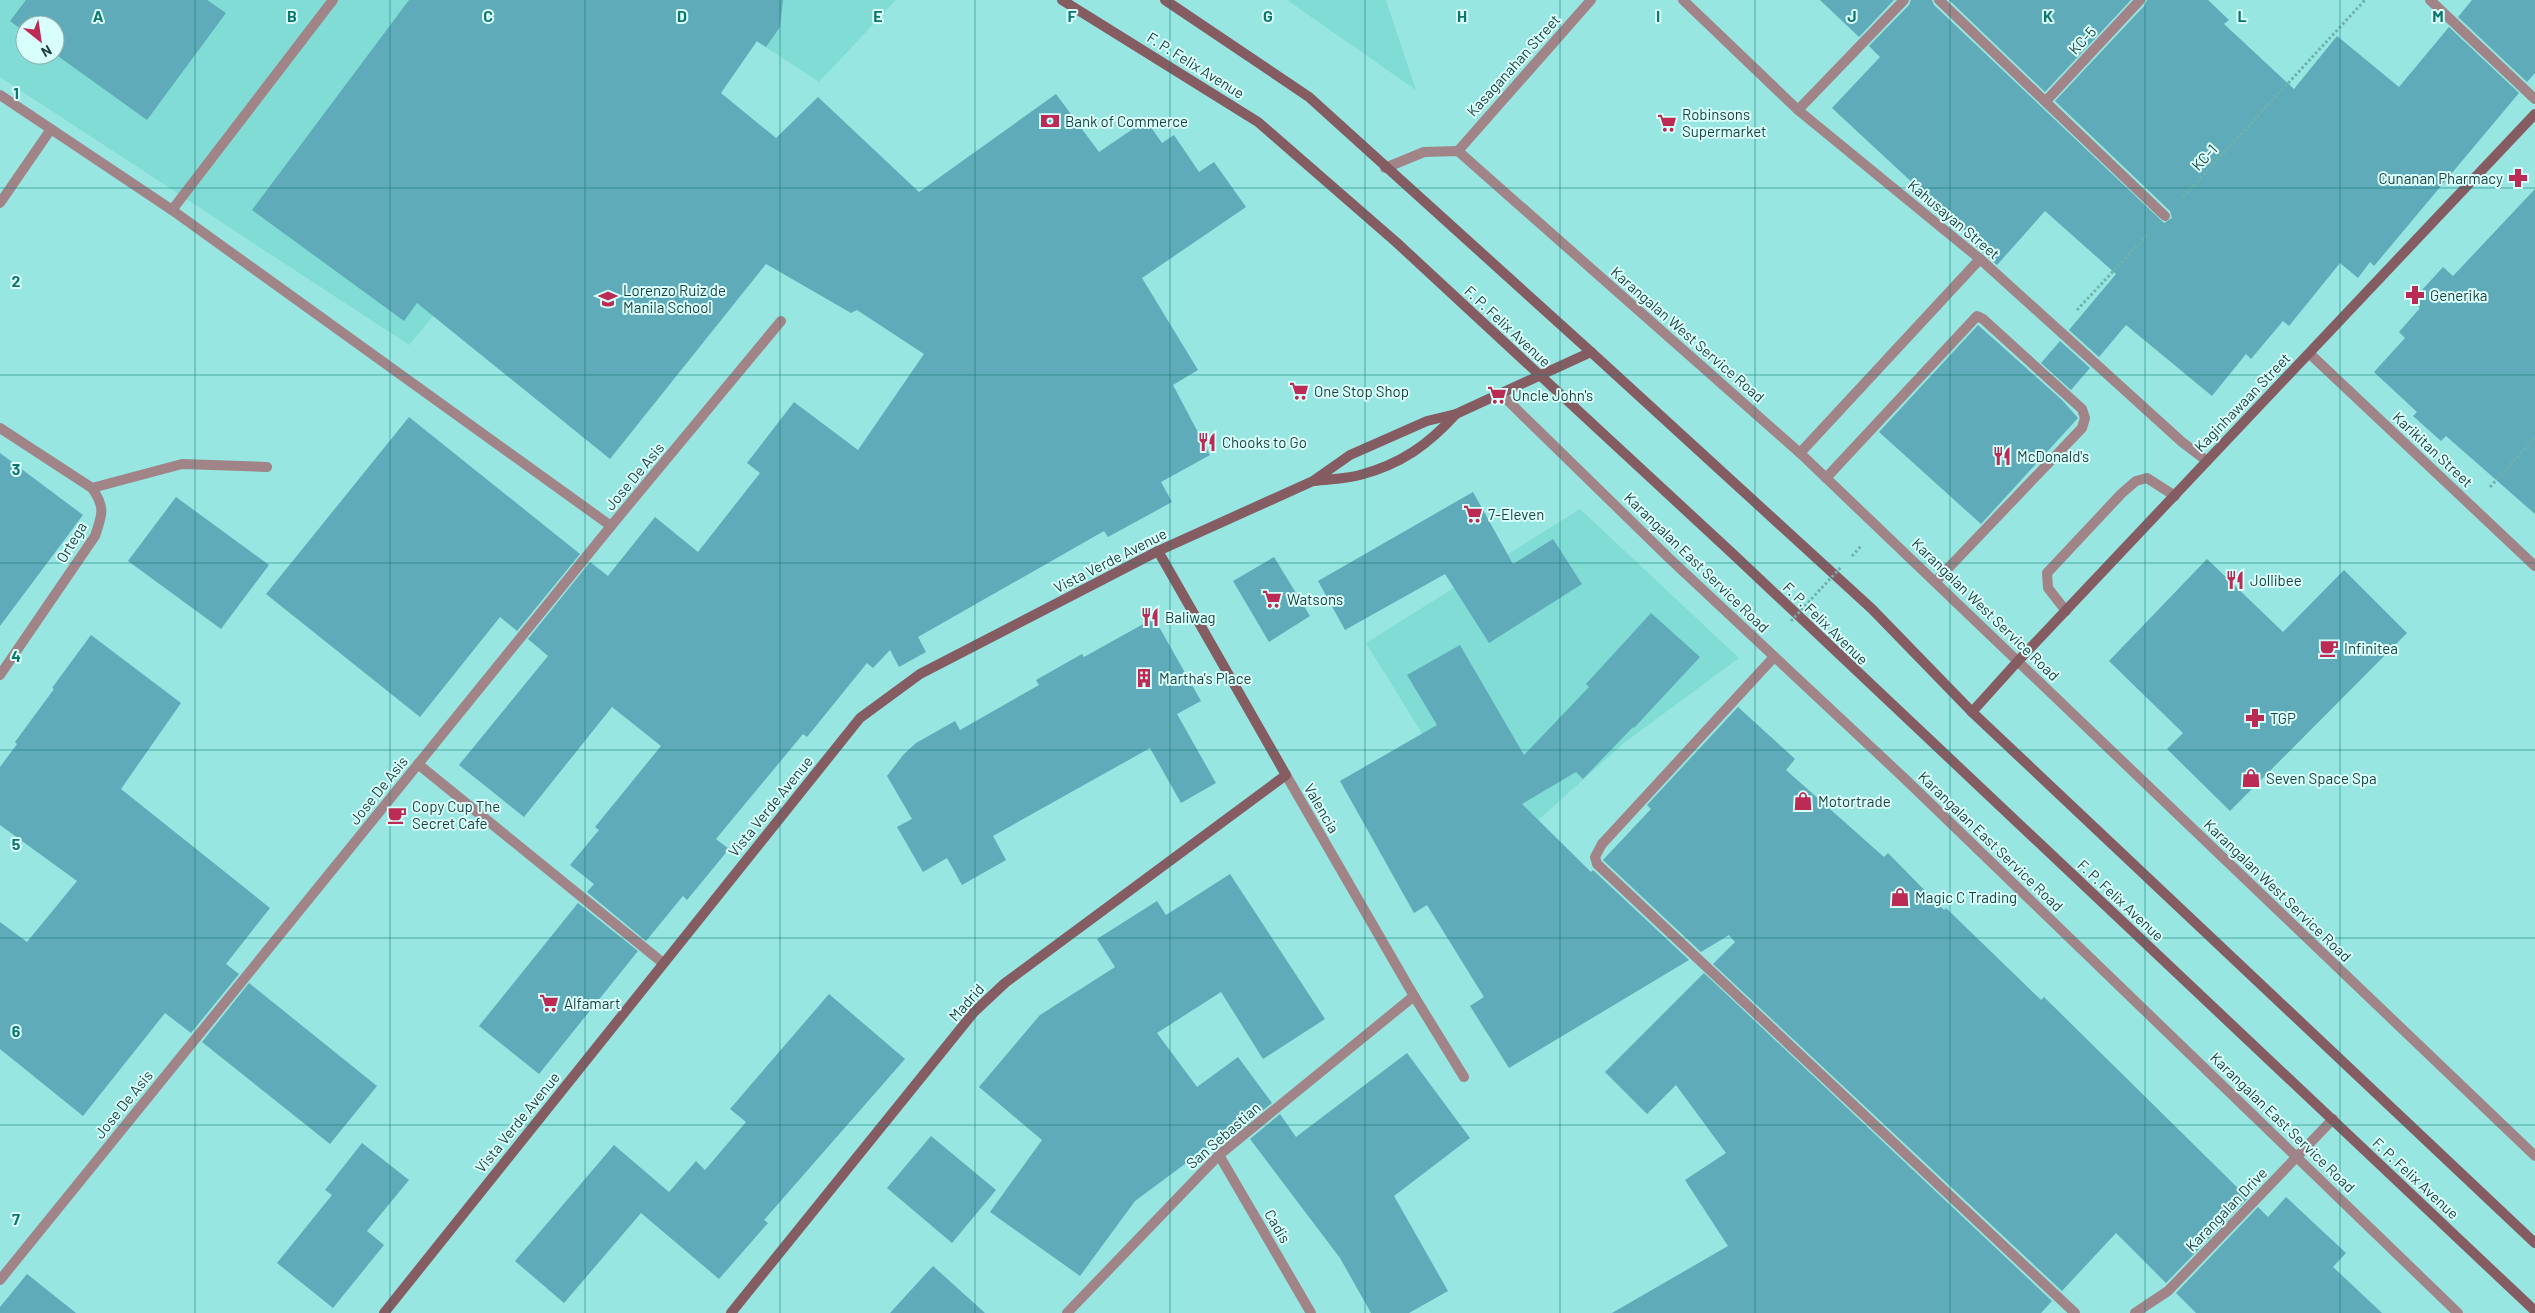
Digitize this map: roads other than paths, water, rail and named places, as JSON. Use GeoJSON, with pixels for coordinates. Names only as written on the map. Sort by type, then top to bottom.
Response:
{"type":"FeatureCollection","features":[{"type":"Feature","properties":{"kind":"main road","name":"F. P. Felix Avenue"},"geometry":{"type":"LineString","coordinates":[[1062,0],[1258,122],[1396,242],[1732,554],[2535,1311]]}},
{"type":"Feature","properties":{"kind":"main road"},"geometry":{"type":"LineString","coordinates":[[1165,0],[1309,96],[1385,168],[1591,352],[1872,609],[1972,712],[2535,1243]]}},
{"type":"Feature","properties":{"kind":"main road","name":"Kaginhawaan Street"},"geometry":{"type":"LineString","coordinates":[[1972,712],[2535,114]]}},
{"type":"Feature","properties":{"kind":"main road","name":"Vista Verde Avenue"},"geometry":{"type":"LineString","coordinates":[[384,1313],[860,718],[920,674],[1158,552],[1314,481],[1350,455],[1427,421],[1456,414],[1591,352]]}},
{"type":"Feature","properties":{"kind":"main road","name":"Vista Verde Avenue"},"geometry":{"type":"LineString","coordinates":[[1314,481],[1360,476],[1410,456],[1435,438],[1456,414]]}},
{"type":"Feature","properties":{"kind":"main road","name":"Valencia"},"geometry":{"type":"LineString","coordinates":[[1158,552],[1286,775]]}},
{"type":"Feature","properties":{"kind":"main road","name":"Madrid"},"geometry":{"type":"LineString","coordinates":[[731,1313],[974,1012],[1005,982],[1286,775]]}},
{"type":"Feature","properties":{"kind":"street"},"geometry":{"type":"LineString","coordinates":[[172,210],[333,0]]}},
{"type":"Feature","properties":{"kind":"street","name":"Kasaganahan Street"},"geometry":{"type":"LineString","coordinates":[[1458,151],[1592,0]]}},
{"type":"Feature","properties":{"kind":"street","name":"Kahusayan Street"},"geometry":{"type":"LineString","coordinates":[[1683,0],[1798,110],[1980,259],[2059,328],[2182,442],[2207,461]]}},
{"type":"Feature","properties":{"kind":"street"},"geometry":{"type":"LineString","coordinates":[[1798,110],[1904,0]]}},
{"type":"Feature","properties":{"kind":"street"},"geometry":{"type":"LineString","coordinates":[[1939,0],[2165,216]]}},
{"type":"Feature","properties":{"kind":"street","name":"KC-5"},"geometry":{"type":"LineString","coordinates":[[2046,101],[2140,0]]}},
{"type":"Feature","properties":{"kind":"street"},"geometry":{"type":"LineString","coordinates":[[2430,0],[2535,99]]}},
{"type":"Feature","properties":{"kind":"street"},"geometry":{"type":"LineString","coordinates":[[0,95],[172,210],[611,526]]}},
{"type":"Feature","properties":{"kind":"street"},"geometry":{"type":"LineString","coordinates":[[0,203],[51,129]]}},
{"type":"Feature","properties":{"kind":"street"},"geometry":{"type":"LineString","coordinates":[[1385,168],[1424,152],[1458,151]]}},
{"type":"Feature","properties":{"kind":"street","name":"Karangalan West Service Road"},"geometry":{"type":"LineString","coordinates":[[1458,151],[1800,453],[2535,1156]]}},
{"type":"Feature","properties":{"kind":"street"},"geometry":{"type":"LineString","coordinates":[[1800,453],[1980,259]]}},
{"type":"Feature","properties":{"kind":"street"},"geometry":{"type":"LineString","coordinates":[[1826,478],[1977,316],[1983,319],[2082,410],[2085,418],[2082,428],[1935,582]]}},
{"type":"Feature","properties":{"kind":"street","name":"Jose De Asis"},"geometry":{"type":"LineString","coordinates":[[0,1280],[611,526],[781,321]]}},
{"type":"Feature","properties":{"kind":"street","name":"Karikitan Street"},"geometry":{"type":"LineString","coordinates":[[2310,354],[2535,566]]}},
{"type":"Feature","properties":{"kind":"street","name":"Karangalan East Service Road"},"geometry":{"type":"LineString","coordinates":[[1501,394],[1671,560],[2297,1156],[2458,1313]]}},
{"type":"Feature","properties":{"kind":"street"},"geometry":{"type":"LineString","coordinates":[[0,428],[92,488],[182,464],[267,467]]}},
{"type":"Feature","properties":{"kind":"street"},"geometry":{"type":"LineString","coordinates":[[2066,610],[2048,588],[2048,573],[2122,493],[2136,480],[2147,478],[2175,496]]}},
{"type":"Feature","properties":{"kind":"street","name":"Ortega"},"geometry":{"type":"LineString","coordinates":[[0,675],[95,536],[103,513],[100,500],[92,488]]}},
{"type":"Feature","properties":{"kind":"street"},"geometry":{"type":"LineString","coordinates":[[1774,656],[1602,844],[1595,857],[1597,864],[2075,1313]]}},
{"type":"Feature","properties":{"kind":"street"},"geometry":{"type":"LineString","coordinates":[[418,764],[663,963]]}},
{"type":"Feature","properties":{"kind":"street","name":"Valencia"},"geometry":{"type":"LineString","coordinates":[[1286,775],[1414,996],[1464,1077]]}},
{"type":"Feature","properties":{"kind":"street","name":"San Sebastian"},"geometry":{"type":"LineString","coordinates":[[1067,1313],[1219,1155],[1414,996]]}},
{"type":"Feature","properties":{"kind":"street","name":"Karangalan Drive"},"geometry":{"type":"LineString","coordinates":[[2135,1313],[2168,1291],[2332,1119]]}},
{"type":"Feature","properties":{"kind":"street","name":"Cadis"},"geometry":{"type":"LineString","coordinates":[[1219,1155],[1310,1313]]}},
{"type":"Feature","properties":{"kind":"place","name":"Bank of Commerce"},"geometry":{"type":"Point","coordinates":[1050,121]}},
{"type":"Feature","properties":{"kind":"place","name":"Robinsons Supermarket"},"geometry":{"type":"Point","coordinates":[1667,123]}},
{"type":"Feature","properties":{"kind":"place","name":"Cunanan Pharmacy"},"geometry":{"type":"Point","coordinates":[2518,178]}},
{"type":"Feature","properties":{"kind":"place","name":"Generika"},"geometry":{"type":"Point","coordinates":[2415,295]}},
{"type":"Feature","properties":{"kind":"place","name":"Lorenzo Ruiz de Manila School"},"geometry":{"type":"Point","coordinates":[608,299]}},
{"type":"Feature","properties":{"kind":"place","name":"One Stop Shop"},"geometry":{"type":"Point","coordinates":[1299,391]}},
{"type":"Feature","properties":{"kind":"place","name":"Uncle John's"},"geometry":{"type":"Point","coordinates":[1497,395]}},
{"type":"Feature","properties":{"kind":"place","name":"Chooks to Go"},"geometry":{"type":"Point","coordinates":[1207,442]}},
{"type":"Feature","properties":{"kind":"place","name":"McDonald's"},"geometry":{"type":"Point","coordinates":[2002,456]}},
{"type":"Feature","properties":{"kind":"place","name":"7-Eleven"},"geometry":{"type":"Point","coordinates":[1473,514]}},
{"type":"Feature","properties":{"kind":"place","name":"Jollibee"},"geometry":{"type":"Point","coordinates":[2235,580]}},
{"type":"Feature","properties":{"kind":"place","name":"Watsons"},"geometry":{"type":"Point","coordinates":[1272,599]}},
{"type":"Feature","properties":{"kind":"place","name":"Baliwag"},"geometry":{"type":"Point","coordinates":[1150,617]}},
{"type":"Feature","properties":{"kind":"place","name":"Infinitea"},"geometry":{"type":"Point","coordinates":[2329,648]}},
{"type":"Feature","properties":{"kind":"place","name":"Martha's Place"},"geometry":{"type":"Point","coordinates":[1144,678]}},
{"type":"Feature","properties":{"kind":"place","name":"TGP"},"geometry":{"type":"Point","coordinates":[2255,718]}},
{"type":"Feature","properties":{"kind":"place","name":"Seven Space Spa"},"geometry":{"type":"Point","coordinates":[2251,778]}},
{"type":"Feature","properties":{"kind":"place","name":"Motortrade"},"geometry":{"type":"Point","coordinates":[1803,801]}},
{"type":"Feature","properties":{"kind":"place","name":"Copy Cup The Secret Cafe"},"geometry":{"type":"Point","coordinates":[397,815]}},
{"type":"Feature","properties":{"kind":"place","name":"Magic C Trading"},"geometry":{"type":"Point","coordinates":[1900,897]}},
{"type":"Feature","properties":{"kind":"place","name":"Alfamart"},"geometry":{"type":"Point","coordinates":[549,1003]}}]}
